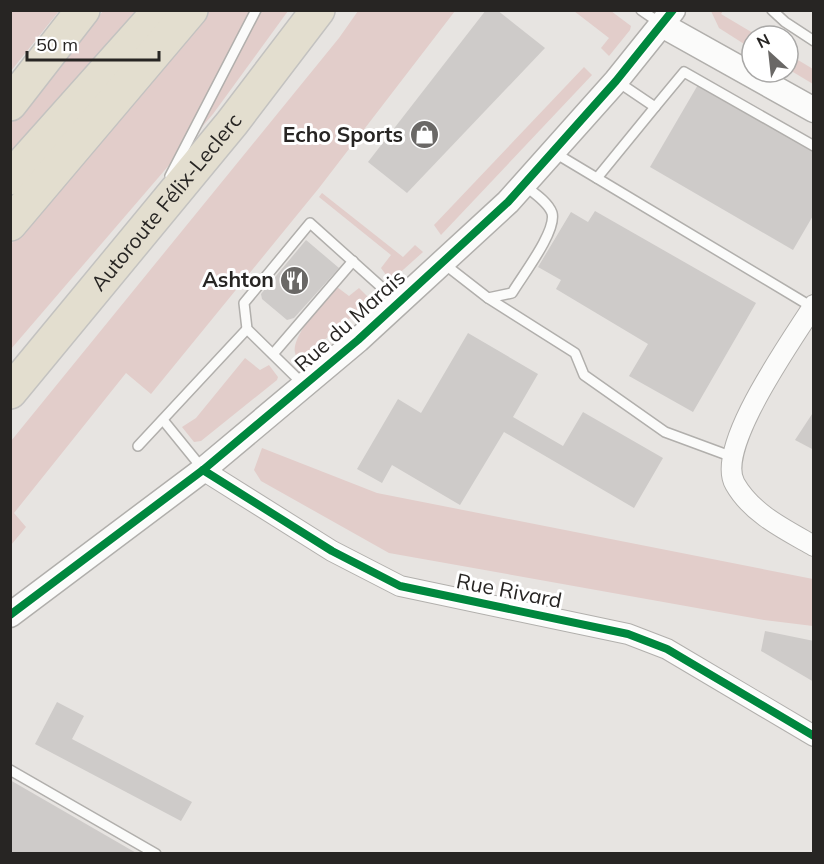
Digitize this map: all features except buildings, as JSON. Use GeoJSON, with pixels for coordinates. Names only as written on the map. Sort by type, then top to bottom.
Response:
{"type":"FeatureCollection","features":[{"type":"Feature","properties":{"kind":"highway"},"geometry":{"type":"LineString","coordinates":[[10,104],[83,10]]}},
{"type":"Feature","properties":{"kind":"highway"},"geometry":{"type":"LineString","coordinates":[[10,178],[160,10]]}},
{"type":"Feature","properties":{"kind":"highway","name":"Autoroute Félix-Leclerc"},"geometry":{"type":"LineString","coordinates":[[10,392],[135,242],[318,10]]}},
{"type":"Feature","properties":{"kind":"highway"},"geometry":{"type":"LineString","coordinates":[[10,224],[158,51],[195,14]]}},
{"type":"Feature","properties":{"kind":"street","name":"Rue du Marais"},"geometry":{"type":"LineString","coordinates":[[10,615],[203,470],[399,303],[523,185],[616,81],[667,18]]}},
{"type":"Feature","properties":{"kind":"street"},"geometry":{"type":"LineString","coordinates":[[667,18],[813,110]]}},
{"type":"Feature","properties":{"kind":"street"},"geometry":{"type":"LineString","coordinates":[[813,306],[740,428],[730,456],[733,483],[750,504],[772,522],[813,546]]}},
{"type":"Feature","properties":{"kind":"street","name":"Rue Rivard"},"geometry":{"type":"LineString","coordinates":[[203,470],[332,551],[400,586],[628,634],[667,649],[813,736]]}},
{"type":"Feature","properties":{"kind":"lane"},"geometry":{"type":"LineString","coordinates":[[166,183],[256,10]]}},
{"type":"Feature","properties":{"kind":"lane"},"geometry":{"type":"LineString","coordinates":[[641,10],[667,18]]}},
{"type":"Feature","properties":{"kind":"lane"},"geometry":{"type":"LineString","coordinates":[[772,10],[784,22],[813,41]]}},
{"type":"Feature","properties":{"kind":"lane"},"geometry":{"type":"LineString","coordinates":[[597,178],[684,72],[813,146]]}},
{"type":"Feature","properties":{"kind":"lane"},"geometry":{"type":"LineString","coordinates":[[616,81],[655,107]]}},
{"type":"Feature","properties":{"kind":"lane"},"geometry":{"type":"LineString","coordinates":[[552,152],[813,306]]}},
{"type":"Feature","properties":{"kind":"lane"},"geometry":{"type":"LineString","coordinates":[[488,298],[512,293],[553,226],[551,212],[541,198],[523,185]]}},
{"type":"Feature","properties":{"kind":"lane"},"geometry":{"type":"LineString","coordinates":[[135,242],[161,192]]}},
{"type":"Feature","properties":{"kind":"lane"},"geometry":{"type":"LineString","coordinates":[[305,385],[247,329],[244,303],[310,224],[399,303]]}},
{"type":"Feature","properties":{"kind":"lane"},"geometry":{"type":"LineString","coordinates":[[273,354],[353,261]]}},
{"type":"Feature","properties":{"kind":"lane"},"geometry":{"type":"LineString","coordinates":[[442,262],[488,298],[575,353],[584,375],[665,432],[730,456]]}},
{"type":"Feature","properties":{"kind":"lane"},"geometry":{"type":"LineString","coordinates":[[138,446],[247,329]]}},
{"type":"Feature","properties":{"kind":"lane"},"geometry":{"type":"LineString","coordinates":[[163,420],[203,470]]}},
{"type":"Feature","properties":{"kind":"lane"},"geometry":{"type":"LineString","coordinates":[[10,770],[156,854]]}},
{"type":"Feature","properties":{"kind":"shaded area"},"geometry":{"type":"Polygon","coordinates":[[[10,11],[59,11],[11,71],[10,11]]]}},
{"type":"Feature","properties":{"kind":"shaded area"},"geometry":{"type":"Polygon","coordinates":[[[103,11],[143,11],[11,155],[11,123],[103,11]]]}},
{"type":"Feature","properties":{"kind":"shaded area"},"geometry":{"type":"Polygon","coordinates":[[[209,11],[288,11],[213,114],[11,349],[11,244],[209,11]]]}},
{"type":"Feature","properties":{"kind":"shaded area"},"geometry":{"type":"Polygon","coordinates":[[[358,11],[455,11],[319,188],[151,394],[126,373],[14,513],[26,527],[11,545],[11,441],[339,38],[358,11]]]}},
{"type":"Feature","properties":{"kind":"shaded area"},"geometry":{"type":"Polygon","coordinates":[[[574,11],[611,11],[631,26],[630,30],[609,56],[601,48],[609,38],[574,11]]]}},
{"type":"Feature","properties":{"kind":"shaded area"},"geometry":{"type":"Polygon","coordinates":[[[711,11],[723,11],[721,14],[740,25],[740,41],[719,28],[711,11]]]}},
{"type":"Feature","properties":{"kind":"shaded area"},"geometry":{"type":"Polygon","coordinates":[[[800,61],[813,69],[813,84],[800,76],[800,61]]]}},
{"type":"Feature","properties":{"kind":"shaded area"},"geometry":{"type":"Polygon","coordinates":[[[584,67],[592,75],[441,235],[434,225],[584,67]]]}},
{"type":"Feature","properties":{"kind":"shaded area"},"geometry":{"type":"Polygon","coordinates":[[[322,193],[403,257],[415,245],[423,252],[394,278],[389,279],[381,268],[391,255],[319,197],[322,193]]]}},
{"type":"Feature","properties":{"kind":"shaded area"},"geometry":{"type":"Polygon","coordinates":[[[337,287],[349,296],[359,288],[369,298],[368,303],[303,358],[298,358],[295,351],[296,342],[301,332],[337,287]]]}},
{"type":"Feature","properties":{"kind":"shaded area"},"geometry":{"type":"Polygon","coordinates":[[[245,358],[260,370],[269,365],[278,377],[277,380],[201,441],[194,442],[182,427],[196,418],[245,358]]]}},
{"type":"Feature","properties":{"kind":"shaded area"},"geometry":{"type":"Polygon","coordinates":[[[262,448],[377,493],[813,579],[813,626],[764,620],[389,553],[261,481],[254,470],[262,448]]]}},
{"type":"Feature","properties":{"kind":"cycle path"},"geometry":{"type":"LineString","coordinates":[[10,615],[203,470],[358,340],[508,202],[616,81],[673,10]]}},
{"type":"Feature","properties":{"kind":"cycle path"},"geometry":{"type":"LineString","coordinates":[[203,470],[332,551],[400,586],[628,634],[667,649],[814,736]]}},
{"type":"Feature","properties":{"kind":"place","name":"Echo Sports"},"geometry":{"type":"Point","coordinates":[424,135]}},
{"type":"Feature","properties":{"kind":"place","name":"Ashton"},"geometry":{"type":"Point","coordinates":[295,280]}}]}
